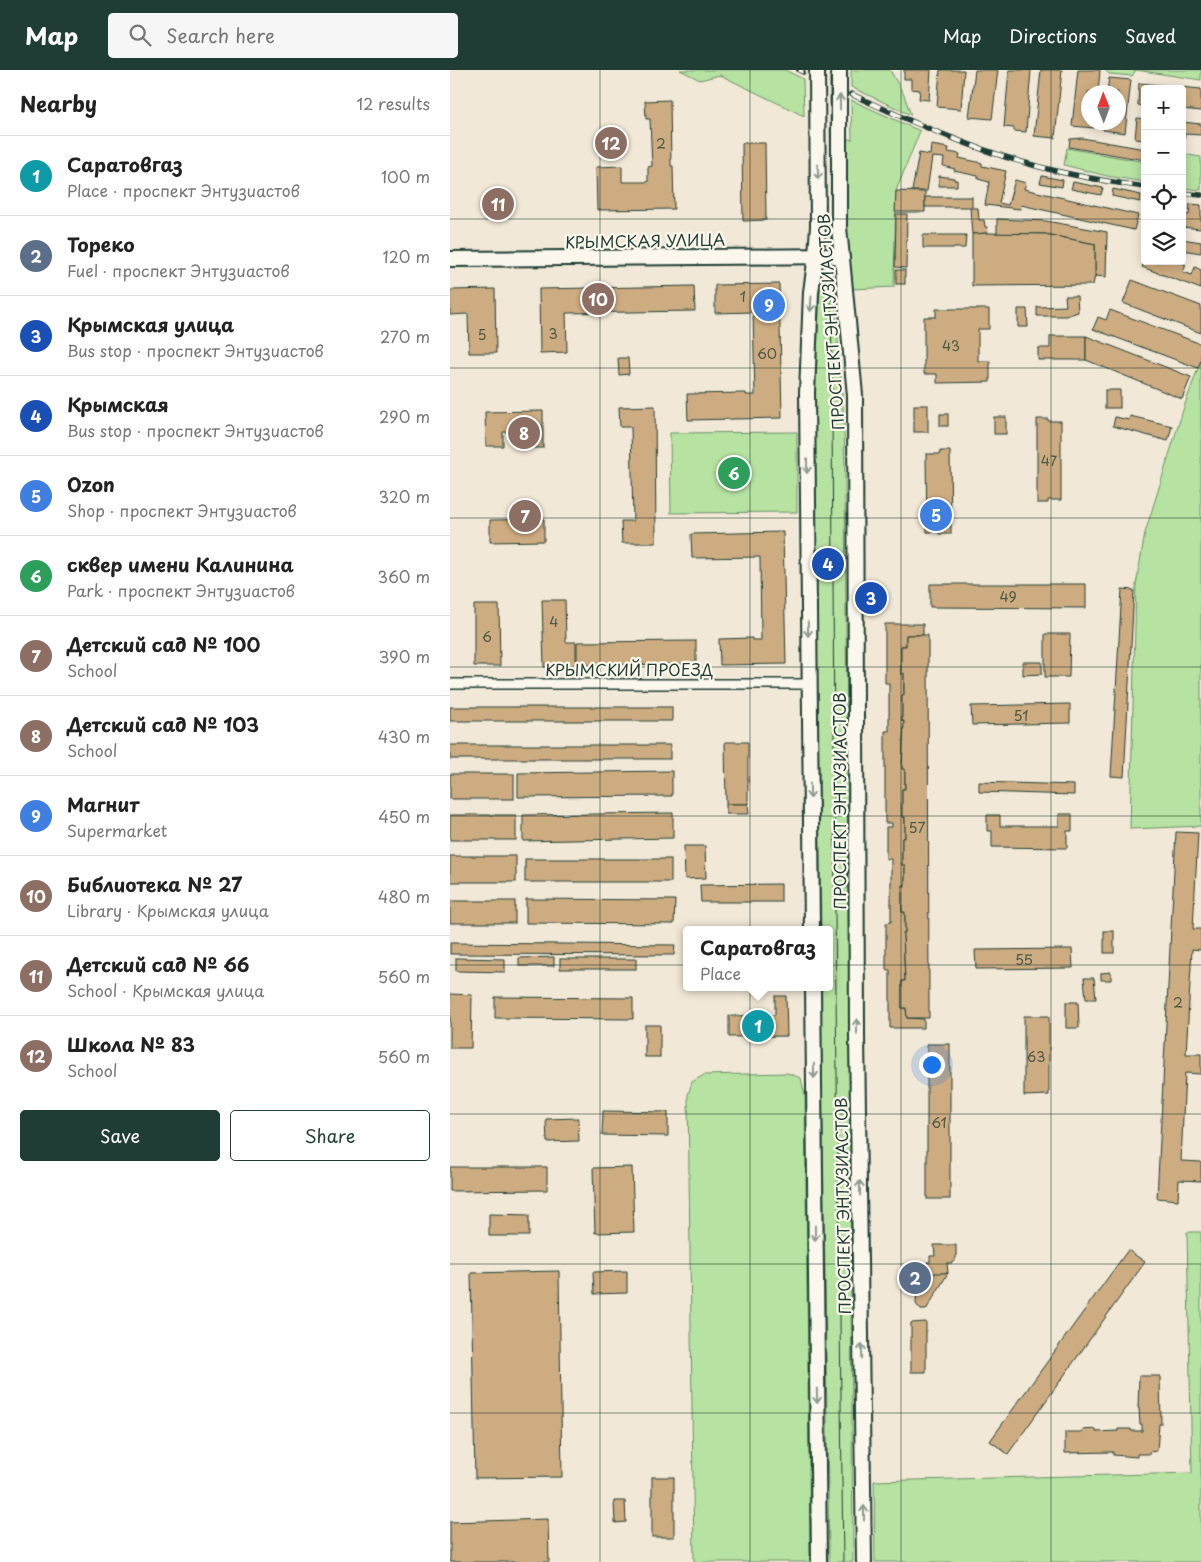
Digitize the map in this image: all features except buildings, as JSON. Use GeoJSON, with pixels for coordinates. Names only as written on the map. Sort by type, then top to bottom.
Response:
{"type":"FeatureCollection","features":[{"type":"Feature","properties":{"kind":"main road","name":"ПРОСПЕКТ ЭНТУЗИАСТОВ"},"geometry":{"type":"LineString","coordinates":[[812,926],[807,393],[811,292],[818,226],[817,70]]}},
{"type":"Feature","properties":{"kind":"main road","name":"ПРОСПЕКТ ЭНТУЗИАСТОВ"},"geometry":{"type":"LineString","coordinates":[[840,70],[839,227],[855,395],[857,1036],[864,1562]]}},
{"type":"Feature","properties":{"kind":"main road","name":"КРЫМСКАЯ УЛИЦА"},"geometry":{"type":"LineString","coordinates":[[450,259],[841,256]]}},
{"type":"Feature","properties":{"kind":"main road","name":"ПРОСПЕКТ ЭНТУЗИАСТОВ"},"geometry":{"type":"LineString","coordinates":[[813,991],[819,1562]]}},
{"type":"Feature","properties":{"kind":"street","name":"КРЫМСКИЙ ПРОЕЗД"},"geometry":{"type":"LineString","coordinates":[[450,684],[809,684]]}},
{"type":"Feature","properties":{"kind":"green space"},"geometry":{"type":"Polygon","coordinates":[[[680,70],[785,70],[803,79],[804,116],[720,75],[700,80],[680,70]]]}},
{"type":"Feature","properties":{"kind":"green space"},"geometry":{"type":"Polygon","coordinates":[[[851,70],[890,70],[904,95],[911,115],[851,87],[851,70]]]}},
{"type":"Feature","properties":{"kind":"green space"},"geometry":{"type":"Polygon","coordinates":[[[1105,70],[1136,70],[1132,76],[1109,74],[1105,70]]]}},
{"type":"Feature","properties":{"kind":"green space"},"geometry":{"type":"Polygon","coordinates":[[[1136,70],[1201,70],[1201,80],[1136,70]]]}},
{"type":"Feature","properties":{"kind":"green space"},"geometry":{"type":"Polygon","coordinates":[[[851,100],[920,131],[896,191],[894,287],[853,289],[846,219],[846,138],[852,140],[851,100]]]}},
{"type":"Feature","properties":{"kind":"green space"},"geometry":{"type":"Polygon","coordinates":[[[1067,148],[1141,161],[1141,181],[1107,176],[1064,165],[1067,148]]]}},
{"type":"Feature","properties":{"kind":"green space"},"geometry":{"type":"Polygon","coordinates":[[[1186,155],[1201,157],[1201,190],[1186,188],[1186,155]]]}},
{"type":"Feature","properties":{"kind":"green space"},"geometry":{"type":"Polygon","coordinates":[[[823,283],[832,283],[834,288],[844,419],[853,1562],[829,1562],[821,991],[833,991],[833,926],[821,926],[814,422],[820,288],[823,283]]]}},
{"type":"Feature","properties":{"kind":"green space"},"geometry":{"type":"Polygon","coordinates":[[[1201,360],[1201,826],[1130,829],[1136,585],[1145,533],[1183,410],[1201,360]]]}},
{"type":"Feature","properties":{"kind":"green space"},"geometry":{"type":"Polygon","coordinates":[[[797,432],[797,512],[671,513],[670,433],[797,432]]]}},
{"type":"Feature","properties":{"kind":"green space"},"geometry":{"type":"Polygon","coordinates":[[[787,1073],[801,1078],[805,1096],[810,1562],[694,1562],[688,1095],[692,1082],[704,1075],[787,1073]]]}},
{"type":"Feature","properties":{"kind":"green space"},"geometry":{"type":"Polygon","coordinates":[[[1187,1232],[1201,1232],[1201,1562],[875,1562],[874,1481],[1192,1473],[1187,1232]]]}},
{"type":"Feature","properties":{"kind":"tram line"},"geometry":{"type":"LineString","coordinates":[[830,70],[835,914],[843,1562]]}},
{"type":"Feature","properties":{"kind":"railway"},"geometry":{"type":"LineString","coordinates":[[799,70],[803,72]]}},
{"type":"Feature","properties":{"kind":"railway"},"geometry":{"type":"LineString","coordinates":[[851,94],[944,135],[1015,160],[1079,176],[1141,186]]}},
{"type":"Feature","properties":{"kind":"railway"},"geometry":{"type":"LineString","coordinates":[[1186,193],[1201,195]]}},
{"type":"Feature","properties":{"kind":"place","name":"Школа № 83"},"geometry":{"type":"Point","coordinates":[611,143]}},
{"type":"Feature","properties":{"kind":"place","name":"Детский сад № 66"},"geometry":{"type":"Point","coordinates":[498,204]}},
{"type":"Feature","properties":{"kind":"place","name":"Библиотека № 27"},"geometry":{"type":"Point","coordinates":[598,299]}},
{"type":"Feature","properties":{"kind":"place","name":"Магнит"},"geometry":{"type":"Point","coordinates":[769,305]}},
{"type":"Feature","properties":{"kind":"place","name":"Детский сад № 103"},"geometry":{"type":"Point","coordinates":[524,433]}},
{"type":"Feature","properties":{"kind":"place","name":"сквер имени Калинина"},"geometry":{"type":"Point","coordinates":[734,473]}},
{"type":"Feature","properties":{"kind":"place","name":"Ozon"},"geometry":{"type":"Point","coordinates":[936,515]}},
{"type":"Feature","properties":{"kind":"place","name":"Детский сад № 100"},"geometry":{"type":"Point","coordinates":[525,516]}},
{"type":"Feature","properties":{"kind":"place","name":"Крымская"},"geometry":{"type":"Point","coordinates":[828,564]}},
{"type":"Feature","properties":{"kind":"place","name":"Крымская улица"},"geometry":{"type":"Point","coordinates":[871,598]}},
{"type":"Feature","properties":{"kind":"place","name":"Саратовгаз"},"geometry":{"type":"Point","coordinates":[758,1026]}},
{"type":"Feature","properties":{"kind":"place","name":"Тореко"},"geometry":{"type":"Point","coordinates":[915,1278]}}]}
